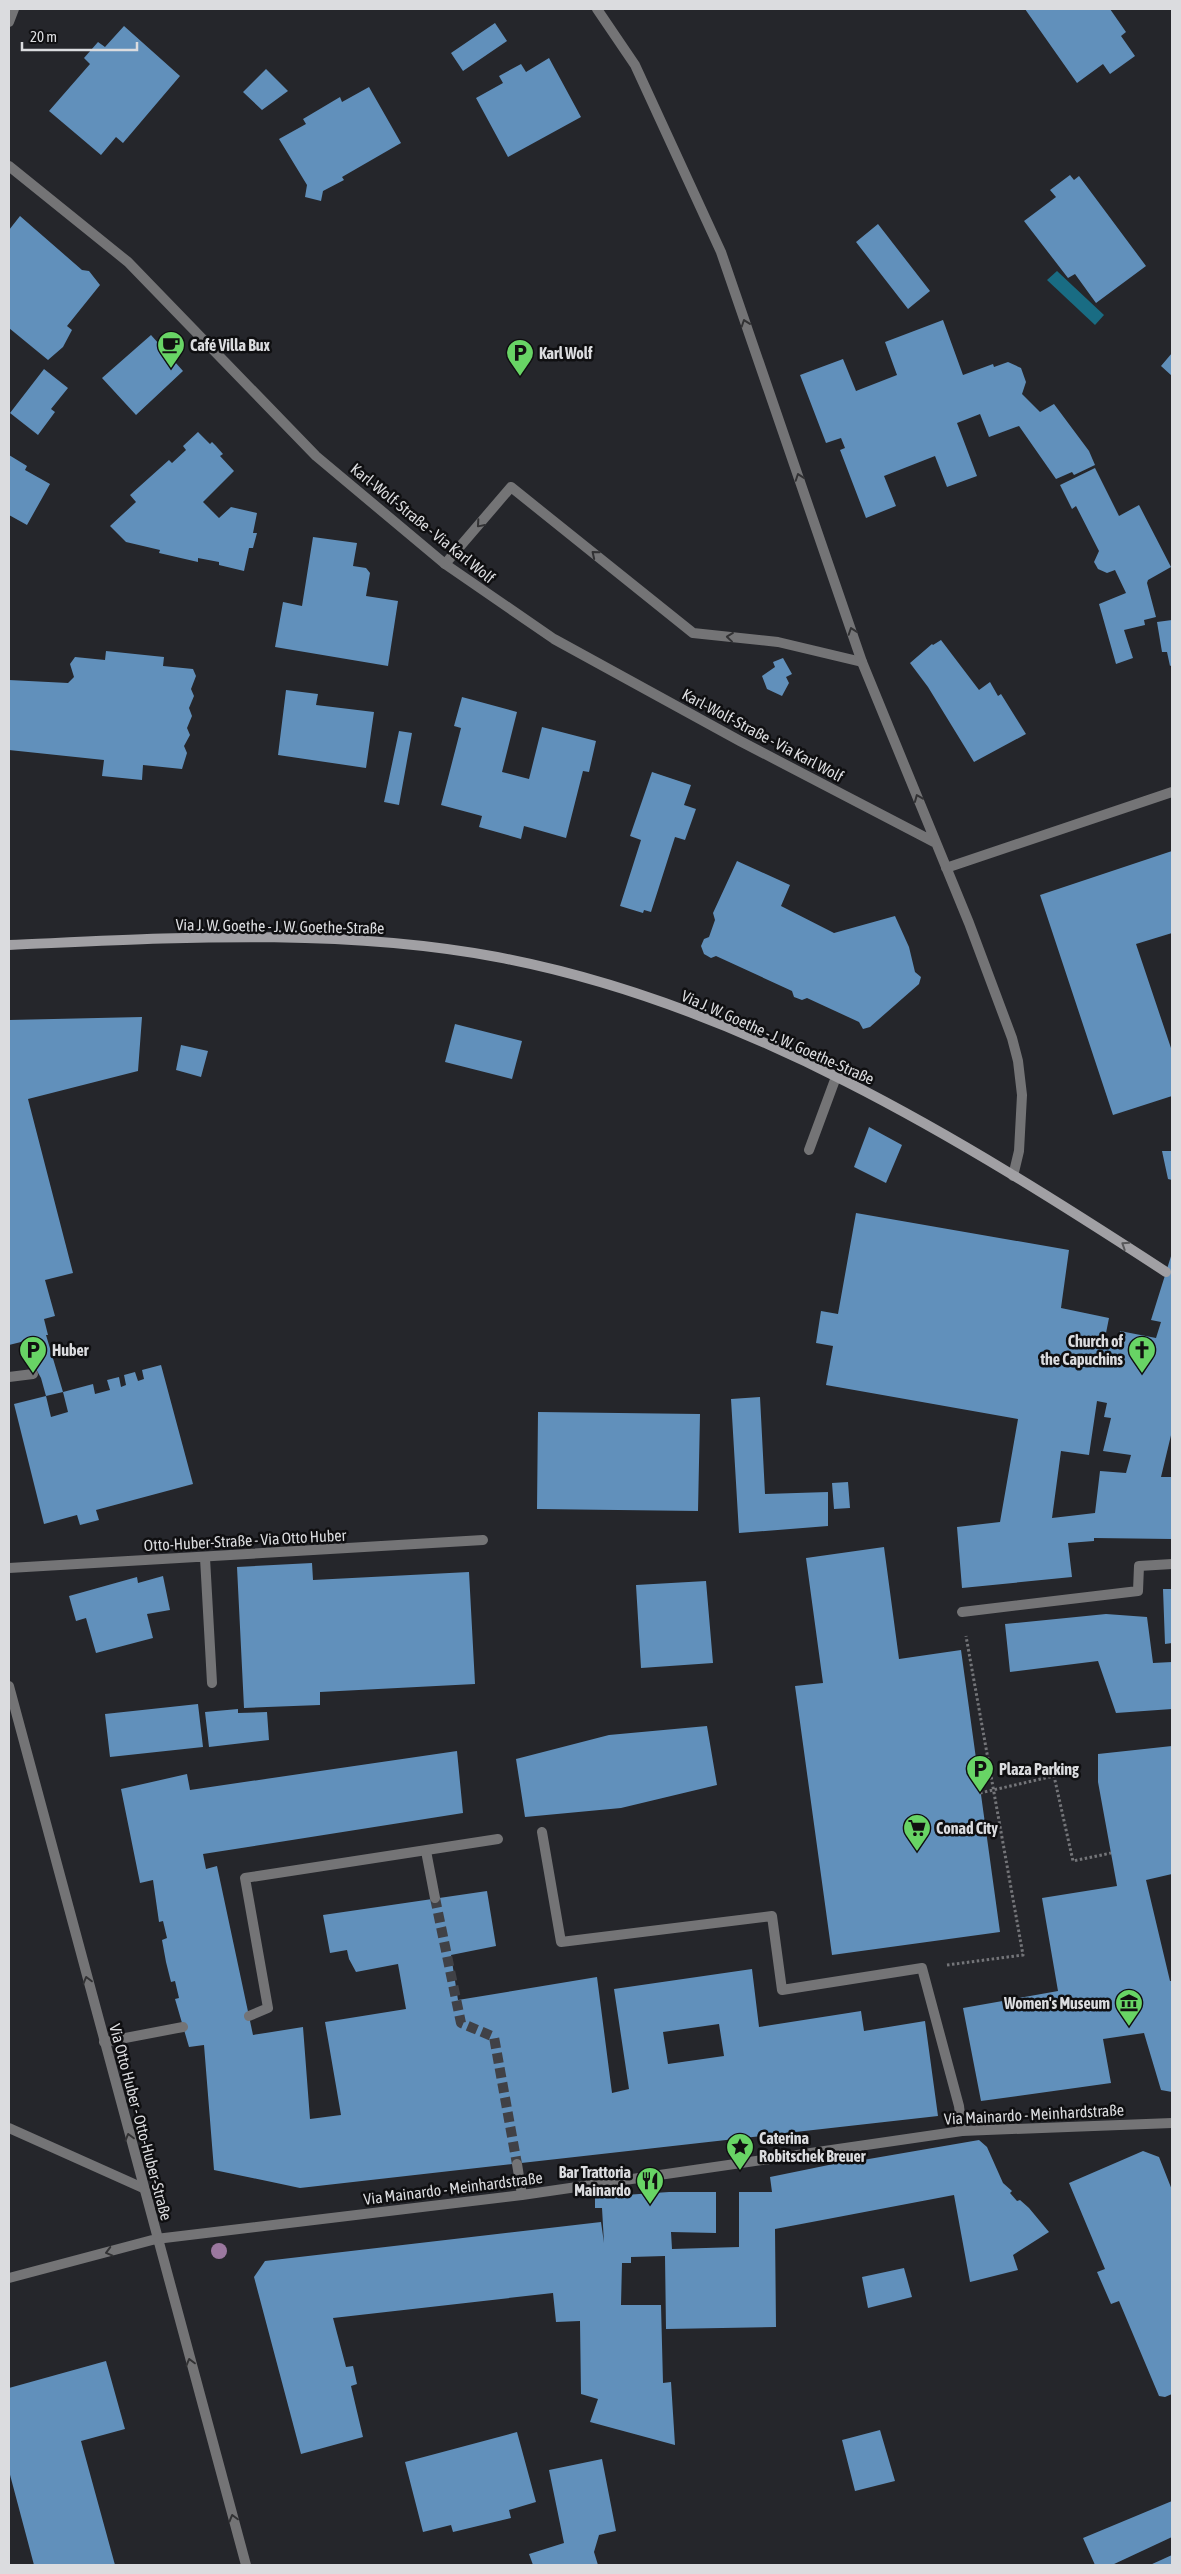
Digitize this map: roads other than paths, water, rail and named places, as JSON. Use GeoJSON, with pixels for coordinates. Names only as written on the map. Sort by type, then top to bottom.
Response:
{"type":"FeatureCollection","features":[{"type":"Feature","properties":{"kind":"main road","name":"Via J. W. Goethe - J. W. Goethe-Straße"},"geometry":{"type":"LineString","coordinates":[[9,945],[168,938],[302,938],[429,947],[498,958],[618,988],[681,1009],[836,1077],[915,1118],[1013,1176],[1166,1272]]}},
{"type":"Feature","properties":{"kind":"street"},"geometry":{"type":"LineString","coordinates":[[9,22],[14,9]]}},
{"type":"Feature","properties":{"kind":"street"},"geometry":{"type":"LineString","coordinates":[[597,9],[635,65],[721,252],[862,662],[969,923],[1018,1062],[1022,1124],[1019,1151],[1013,1176]]}},
{"type":"Feature","properties":{"kind":"street","name":"Karl-Wolf-Straße - Via Karl Wolf"},"geometry":{"type":"LineString","coordinates":[[9,166],[128,262],[316,456],[445,564],[554,639],[740,742],[936,843]]}},
{"type":"Feature","properties":{"kind":"street"},"geometry":{"type":"LineString","coordinates":[[445,564],[511,487],[693,633],[778,642],[862,662]]}},
{"type":"Feature","properties":{"kind":"street"},"geometry":{"type":"LineString","coordinates":[[946,868],[1172,792]]}},
{"type":"Feature","properties":{"kind":"street"},"geometry":{"type":"LineString","coordinates":[[809,1150],[836,1077]]}},
{"type":"Feature","properties":{"kind":"street"},"geometry":{"type":"LineString","coordinates":[[9,1377],[33,1374]]}},
{"type":"Feature","properties":{"kind":"street","name":"Otto-Huber-Straße - Via Otto Huber"},"geometry":{"type":"LineString","coordinates":[[9,1568],[205,1558],[483,1540]]}},
{"type":"Feature","properties":{"kind":"street"},"geometry":{"type":"LineString","coordinates":[[205,1558],[212,1682]]}},
{"type":"Feature","properties":{"kind":"street"},"geometry":{"type":"LineString","coordinates":[[962,1612],[1138,1591],[1139,1566],[1172,1564]]}},
{"type":"Feature","properties":{"kind":"street","name":"Via Otto Huber - Otto-Huber-Straße"},"geometry":{"type":"LineString","coordinates":[[9,1686],[156,2239],[246,2565]]}},
{"type":"Feature","properties":{"kind":"street"},"geometry":{"type":"LineString","coordinates":[[542,1832],[561,1942],[772,1916],[782,1990],[922,1968],[960,2106],[962,2131]]}},
{"type":"Feature","properties":{"kind":"street"},"geometry":{"type":"LineString","coordinates":[[249,2016],[268,2008],[245,1878],[498,1839]]}},
{"type":"Feature","properties":{"kind":"street"},"geometry":{"type":"LineString","coordinates":[[426,1851],[436,1898]]}},
{"type":"Feature","properties":{"kind":"street"},"geometry":{"type":"LineString","coordinates":[[104,2042],[183,2027]]}},
{"type":"Feature","properties":{"kind":"street","name":"Via Mainardo - Meinhardstraße"},"geometry":{"type":"LineString","coordinates":[[9,2278],[156,2239],[522,2195],[962,2131],[1172,2123]]}},
{"type":"Feature","properties":{"kind":"street"},"geometry":{"type":"LineString","coordinates":[[9,2128],[143,2188]]}},
{"type":"Feature","properties":{"kind":"street"},"geometry":{"type":"LineString","coordinates":[[516,2164],[522,2195]]}},
{"type":"Feature","properties":{"kind":"water"},"geometry":{"type":"Polygon","coordinates":[[[1057,271],[1104,315],[1095,325],[1047,280],[1057,271]]]}},
{"type":"Feature","properties":{"kind":"tunnel"},"geometry":{"type":"LineString","coordinates":[[435,1898],[461,2023],[494,2037],[517,2164]]}},
{"type":"Feature","properties":{"kind":"place","name":"Café Villa Bux"},"geometry":{"type":"Point","coordinates":[171,369]}},
{"type":"Feature","properties":{"kind":"place","name":"Karl Wolf"},"geometry":{"type":"Point","coordinates":[520,377]}},
{"type":"Feature","properties":{"kind":"place","name":"Huber"},"geometry":{"type":"Point","coordinates":[33,1374]}},
{"type":"Feature","properties":{"kind":"place","name":"Church of the Capuchins"},"geometry":{"type":"Point","coordinates":[1142,1374]}},
{"type":"Feature","properties":{"kind":"place","name":"Plaza Parking"},"geometry":{"type":"Point","coordinates":[980,1793]}},
{"type":"Feature","properties":{"kind":"place","name":"Conad City"},"geometry":{"type":"Point","coordinates":[917,1852]}},
{"type":"Feature","properties":{"kind":"place","name":"Women's Museum"},"geometry":{"type":"Point","coordinates":[1129,2027]}},
{"type":"Feature","properties":{"kind":"place","name":"Caterina Robitschek Breuer"},"geometry":{"type":"Point","coordinates":[740,2171]}},
{"type":"Feature","properties":{"kind":"place","name":"Bar Trattoria Mainardo"},"geometry":{"type":"Point","coordinates":[650,2205]}}]}
